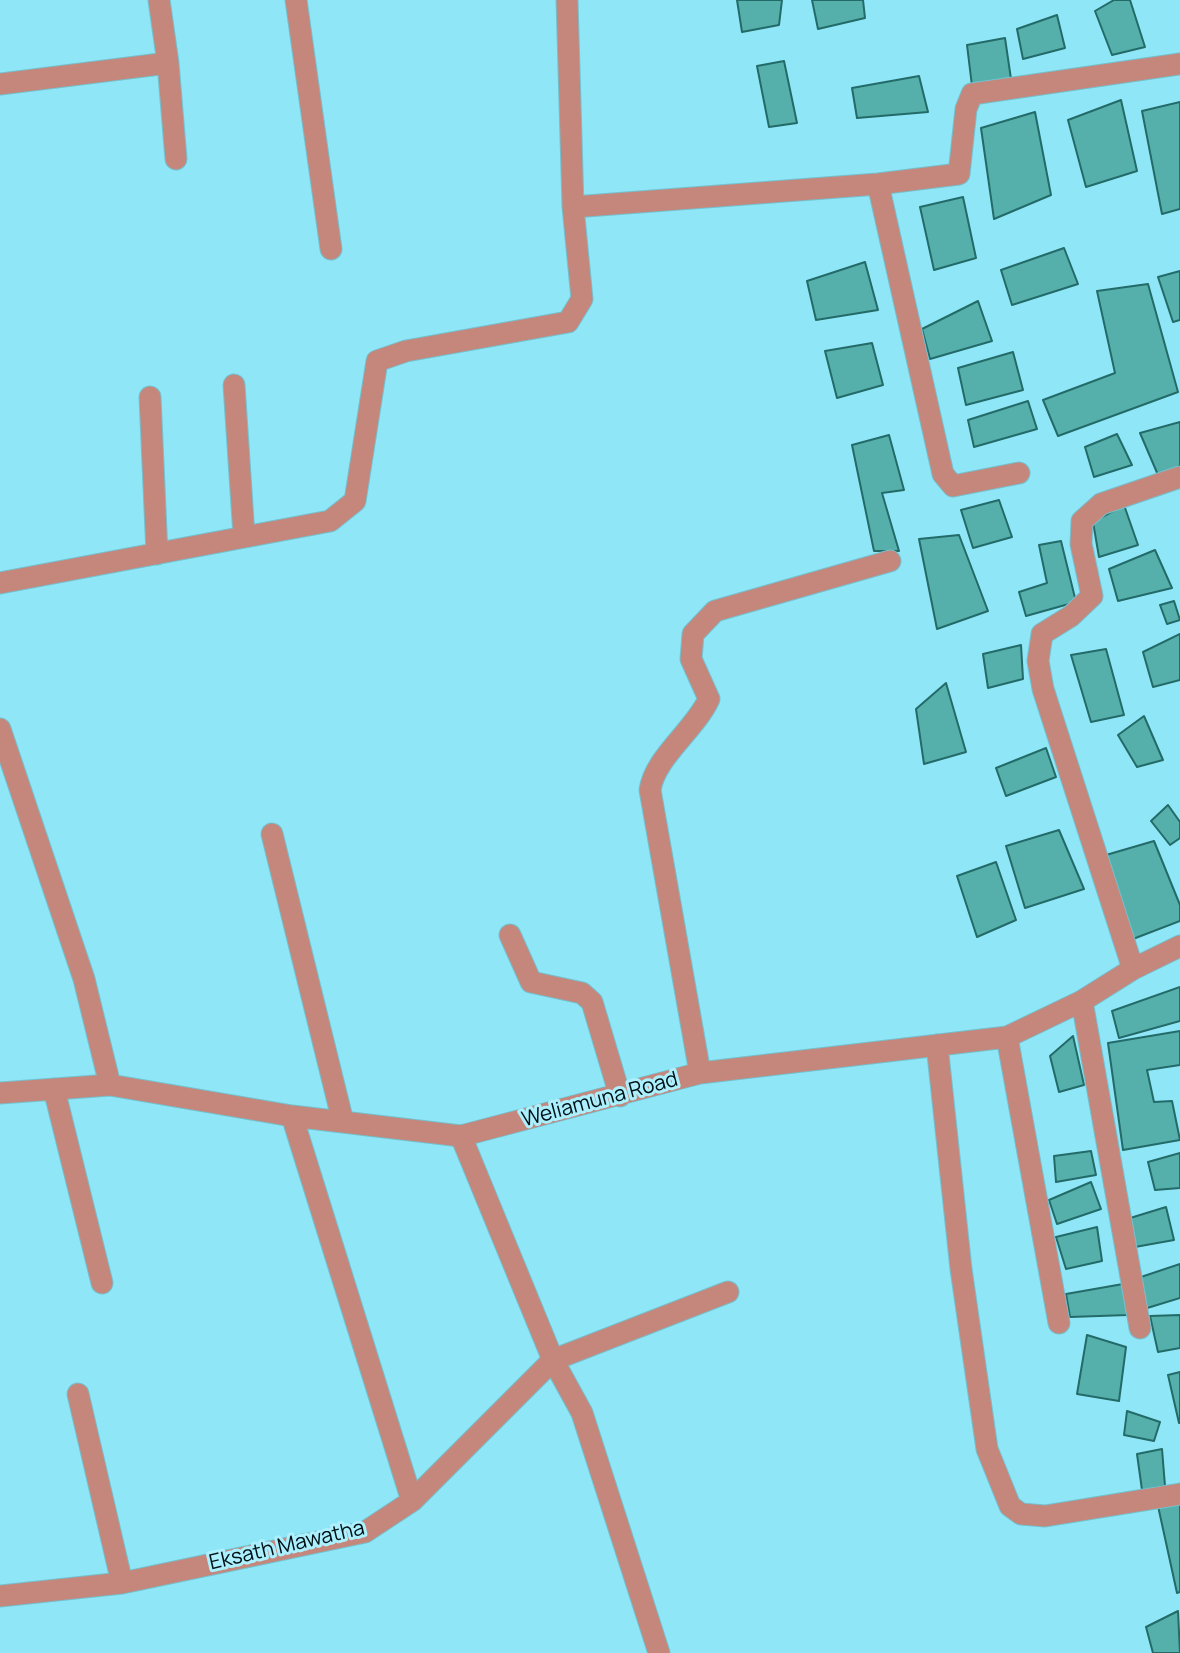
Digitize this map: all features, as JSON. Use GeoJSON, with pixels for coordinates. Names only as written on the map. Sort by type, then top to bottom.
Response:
{"type":"FeatureCollection","features":[{"type":"Feature","properties":{"kind":"street"},"geometry":{"type":"LineString","coordinates":[[159,0],[168,63],[176,159]]}},
{"type":"Feature","properties":{"kind":"street"},"geometry":{"type":"LineString","coordinates":[[296,0],[331,249]]}},
{"type":"Feature","properties":{"kind":"street"},"geometry":{"type":"LineString","coordinates":[[0,583],[330,521],[355,501],[377,361],[406,351],[568,322],[582,299],[573,207],[567,0]]}},
{"type":"Feature","properties":{"kind":"street"},"geometry":{"type":"LineString","coordinates":[[0,84],[168,63]]}},
{"type":"Feature","properties":{"kind":"street"},"geometry":{"type":"LineString","coordinates":[[573,207],[878,184],[958,174],[966,109],[972,94],[1180,64]]}},
{"type":"Feature","properties":{"kind":"street"},"geometry":{"type":"LineString","coordinates":[[878,184],[943,474],[953,486],[1019,472]]}},
{"type":"Feature","properties":{"kind":"street"},"geometry":{"type":"LineString","coordinates":[[234,386],[244,536]]}},
{"type":"Feature","properties":{"kind":"street"},"geometry":{"type":"LineString","coordinates":[[150,397],[157,554]]}},
{"type":"Feature","properties":{"kind":"street"},"geometry":{"type":"LineString","coordinates":[[1133,969],[1057,737],[1038,661],[1042,634],[1071,616],[1092,596],[1081,544],[1082,522],[1101,504],[1180,477]]}},
{"type":"Feature","properties":{"kind":"street"},"geometry":{"type":"LineString","coordinates":[[700,1073],[650,790],[653,775],[700,718],[709,699],[691,659],[693,634],[715,611],[890,561]]}},
{"type":"Feature","properties":{"kind":"street"},"geometry":{"type":"LineString","coordinates":[[0,729],[84,979],[110,1085]]}},
{"type":"Feature","properties":{"kind":"street"},"geometry":{"type":"LineString","coordinates":[[272,834],[343,1122]]}},
{"type":"Feature","properties":{"kind":"street"},"geometry":{"type":"LineString","coordinates":[[510,935],[531,982],[582,993],[592,1002],[620,1096]]}},
{"type":"Feature","properties":{"kind":"street","name":"Weliamuna Road"},"geometry":{"type":"LineString","coordinates":[[0,1093],[110,1085],[292,1116],[461,1136],[700,1073],[1007,1037],[1082,1001],[1133,969],[1180,946]]}},
{"type":"Feature","properties":{"kind":"street"},"geometry":{"type":"LineString","coordinates":[[1082,1001],[1140,1328]]}},
{"type":"Feature","properties":{"kind":"street"},"geometry":{"type":"LineString","coordinates":[[1007,1037],[1059,1323]]}},
{"type":"Feature","properties":{"kind":"street"},"geometry":{"type":"LineString","coordinates":[[937,1045],[961,1269],[987,1449],[1010,1506],[1021,1514],[1045,1516],[1180,1494]]}},
{"type":"Feature","properties":{"kind":"street"},"geometry":{"type":"LineString","coordinates":[[54,1089],[103,1283]]}},
{"type":"Feature","properties":{"kind":"street"},"geometry":{"type":"LineString","coordinates":[[292,1116],[412,1500]]}},
{"type":"Feature","properties":{"kind":"street"},"geometry":{"type":"LineString","coordinates":[[461,1136],[553,1360],[582,1413],[659,1653]]}},
{"type":"Feature","properties":{"kind":"street"},"geometry":{"type":"LineString","coordinates":[[553,1360],[728,1292]]}},
{"type":"Feature","properties":{"kind":"street","name":"Eksath Mawatha"},"geometry":{"type":"LineString","coordinates":[[0,1596],[122,1583],[365,1532],[412,1500],[553,1360]]}},
{"type":"Feature","properties":{"kind":"street"},"geometry":{"type":"LineString","coordinates":[[78,1394],[122,1583]]}},
{"type":"Feature","properties":{"kind":"building"},"geometry":{"type":"Polygon","coordinates":[[[737,0],[782,0],[779,25],[742,32],[737,0]]]}},
{"type":"Feature","properties":{"kind":"building"},"geometry":{"type":"Polygon","coordinates":[[[812,0],[863,0],[865,18],[818,29],[812,0]]]}},
{"type":"Feature","properties":{"kind":"building"},"geometry":{"type":"Polygon","coordinates":[[[1114,0],[1130,0],[1145,47],[1112,55],[1095,11],[1114,0]]]}},
{"type":"Feature","properties":{"kind":"building"},"geometry":{"type":"Polygon","coordinates":[[[1057,15],[1065,48],[1023,59],[1017,29],[1057,15]]]}},
{"type":"Feature","properties":{"kind":"building"},"geometry":{"type":"Polygon","coordinates":[[[1005,38],[1011,79],[972,86],[967,45],[1005,38]]]}},
{"type":"Feature","properties":{"kind":"building"},"geometry":{"type":"Polygon","coordinates":[[[784,61],[797,123],[769,127],[757,66],[784,61]]]}},
{"type":"Feature","properties":{"kind":"building"},"geometry":{"type":"Polygon","coordinates":[[[919,76],[928,112],[857,118],[852,88],[919,76]]]}},
{"type":"Feature","properties":{"kind":"building"},"geometry":{"type":"Polygon","coordinates":[[[1121,100],[1137,171],[1086,187],[1068,120],[1121,100]]]}},
{"type":"Feature","properties":{"kind":"building"},"geometry":{"type":"Polygon","coordinates":[[[1180,102],[1180,209],[1162,214],[1142,111],[1180,102]]]}},
{"type":"Feature","properties":{"kind":"building"},"geometry":{"type":"Polygon","coordinates":[[[1035,112],[1051,195],[994,219],[981,128],[1035,112]]]}},
{"type":"Feature","properties":{"kind":"building"},"geometry":{"type":"Polygon","coordinates":[[[963,197],[976,258],[934,270],[920,207],[963,197]]]}},
{"type":"Feature","properties":{"kind":"building"},"geometry":{"type":"Polygon","coordinates":[[[1064,248],[1078,284],[1012,305],[1001,270],[1064,248]]]}},
{"type":"Feature","properties":{"kind":"building"},"geometry":{"type":"Polygon","coordinates":[[[865,262],[878,310],[816,320],[807,281],[865,262]]]}},
{"type":"Feature","properties":{"kind":"building"},"geometry":{"type":"Polygon","coordinates":[[[1180,271],[1180,320],[1173,322],[1158,277],[1180,271]]]}},
{"type":"Feature","properties":{"kind":"building"},"geometry":{"type":"Polygon","coordinates":[[[1148,284],[1178,392],[1058,436],[1043,400],[1115,373],[1097,291],[1148,284]]]}},
{"type":"Feature","properties":{"kind":"building"},"geometry":{"type":"Polygon","coordinates":[[[978,301],[992,341],[930,359],[922,329],[978,301]]]}},
{"type":"Feature","properties":{"kind":"building"},"geometry":{"type":"Polygon","coordinates":[[[872,343],[883,385],[837,398],[825,351],[872,343]]]}},
{"type":"Feature","properties":{"kind":"building"},"geometry":{"type":"Polygon","coordinates":[[[1013,352],[1023,390],[966,405],[958,368],[1013,352]]]}},
{"type":"Feature","properties":{"kind":"building"},"geometry":{"type":"Polygon","coordinates":[[[1028,401],[1037,429],[974,447],[968,420],[1028,401]]]}},
{"type":"Feature","properties":{"kind":"building"},"geometry":{"type":"Polygon","coordinates":[[[1180,422],[1180,466],[1158,475],[1140,433],[1180,422]]]}},
{"type":"Feature","properties":{"kind":"building"},"geometry":{"type":"Polygon","coordinates":[[[1117,434],[1132,465],[1094,477],[1085,447],[1117,434]]]}},
{"type":"Feature","properties":{"kind":"building"},"geometry":{"type":"Polygon","coordinates":[[[889,435],[904,490],[882,493],[899,551],[874,551],[852,445],[889,435]]]}},
{"type":"Feature","properties":{"kind":"building"},"geometry":{"type":"Polygon","coordinates":[[[999,500],[1012,537],[973,548],[961,510],[999,500]]]}},
{"type":"Feature","properties":{"kind":"building"},"geometry":{"type":"Polygon","coordinates":[[[1124,505],[1138,545],[1099,557],[1093,522],[1124,505]]]}},
{"type":"Feature","properties":{"kind":"building"},"geometry":{"type":"Polygon","coordinates":[[[959,535],[988,611],[937,629],[919,539],[959,535]]]}},
{"type":"Feature","properties":{"kind":"building"},"geometry":{"type":"Polygon","coordinates":[[[1061,541],[1076,602],[1026,616],[1019,592],[1047,583],[1039,545],[1061,541]]]}},
{"type":"Feature","properties":{"kind":"building"},"geometry":{"type":"Polygon","coordinates":[[[1155,550],[1172,588],[1118,601],[1109,569],[1155,550]]]}},
{"type":"Feature","properties":{"kind":"building"},"geometry":{"type":"Polygon","coordinates":[[[1174,601],[1180,620],[1167,624],[1160,605],[1174,601]]]}},
{"type":"Feature","properties":{"kind":"building"},"geometry":{"type":"Polygon","coordinates":[[[1180,634],[1180,680],[1153,687],[1143,652],[1180,634]]]}},
{"type":"Feature","properties":{"kind":"building"},"geometry":{"type":"Polygon","coordinates":[[[1021,645],[1023,679],[988,688],[983,654],[1021,645]]]}},
{"type":"Feature","properties":{"kind":"building"},"geometry":{"type":"Polygon","coordinates":[[[1106,649],[1124,715],[1091,722],[1071,655],[1106,649]]]}},
{"type":"Feature","properties":{"kind":"building"},"geometry":{"type":"Polygon","coordinates":[[[946,683],[966,752],[924,764],[916,709],[946,683]]]}},
{"type":"Feature","properties":{"kind":"building"},"geometry":{"type":"Polygon","coordinates":[[[1144,716],[1163,760],[1137,767],[1118,735],[1144,716]]]}},
{"type":"Feature","properties":{"kind":"building"},"geometry":{"type":"Polygon","coordinates":[[[1046,748],[1056,777],[1006,796],[996,768],[1046,748]]]}},
{"type":"Feature","properties":{"kind":"building"},"geometry":{"type":"Polygon","coordinates":[[[1168,805],[1180,822],[1180,838],[1170,845],[1151,821],[1168,805]]]}},
{"type":"Feature","properties":{"kind":"building"},"geometry":{"type":"Polygon","coordinates":[[[1059,830],[1084,889],[1025,908],[1006,846],[1059,830]]]}},
{"type":"Feature","properties":{"kind":"building"},"geometry":{"type":"Polygon","coordinates":[[[1154,841],[1180,905],[1180,921],[1133,939],[1106,855],[1154,841]]]}},
{"type":"Feature","properties":{"kind":"building"},"geometry":{"type":"Polygon","coordinates":[[[996,862],[1016,920],[977,937],[957,876],[996,862]]]}},
{"type":"Feature","properties":{"kind":"building"},"geometry":{"type":"Polygon","coordinates":[[[1180,987],[1180,1021],[1119,1038],[1112,1011],[1180,987]]]}},
{"type":"Feature","properties":{"kind":"building"},"geometry":{"type":"Polygon","coordinates":[[[1180,1031],[1180,1065],[1147,1070],[1154,1102],[1172,1101],[1180,1140],[1123,1150],[1108,1043],[1180,1031]]]}},
{"type":"Feature","properties":{"kind":"building"},"geometry":{"type":"Polygon","coordinates":[[[1073,1036],[1084,1085],[1059,1092],[1050,1056],[1073,1036]]]}},
{"type":"Feature","properties":{"kind":"building"},"geometry":{"type":"Polygon","coordinates":[[[1091,1151],[1096,1175],[1056,1182],[1054,1156],[1091,1151]]]}},
{"type":"Feature","properties":{"kind":"building"},"geometry":{"type":"Polygon","coordinates":[[[1180,1153],[1180,1188],[1155,1190],[1148,1162],[1180,1153]]]}},
{"type":"Feature","properties":{"kind":"building"},"geometry":{"type":"Polygon","coordinates":[[[1091,1182],[1101,1209],[1057,1224],[1049,1200],[1091,1182]]]}},
{"type":"Feature","properties":{"kind":"building"},"geometry":{"type":"Polygon","coordinates":[[[1166,1207],[1174,1240],[1135,1247],[1127,1219],[1166,1207]]]}},
{"type":"Feature","properties":{"kind":"building"},"geometry":{"type":"Polygon","coordinates":[[[1097,1227],[1102,1261],[1066,1269],[1056,1237],[1097,1227]]]}},
{"type":"Feature","properties":{"kind":"building"},"geometry":{"type":"Polygon","coordinates":[[[1180,1264],[1180,1298],[1144,1309],[1138,1278],[1180,1264]]]}},
{"type":"Feature","properties":{"kind":"building"},"geometry":{"type":"Polygon","coordinates":[[[1123,1284],[1128,1315],[1070,1317],[1066,1294],[1123,1284]]]}},
{"type":"Feature","properties":{"kind":"building"},"geometry":{"type":"Polygon","coordinates":[[[1180,1315],[1180,1348],[1158,1352],[1150,1316],[1180,1315]]]}},
{"type":"Feature","properties":{"kind":"building"},"geometry":{"type":"Polygon","coordinates":[[[1087,1335],[1126,1347],[1119,1401],[1077,1394],[1087,1335]]]}},
{"type":"Feature","properties":{"kind":"building"},"geometry":{"type":"Polygon","coordinates":[[[1180,1372],[1180,1423],[1179,1423],[1168,1375],[1180,1372]]]}},
{"type":"Feature","properties":{"kind":"building"},"geometry":{"type":"Polygon","coordinates":[[[1127,1411],[1160,1422],[1154,1441],[1124,1435],[1127,1411]]]}},
{"type":"Feature","properties":{"kind":"building"},"geometry":{"type":"Polygon","coordinates":[[[1162,1449],[1165,1486],[1142,1490],[1137,1454],[1162,1449]]]}},
{"type":"Feature","properties":{"kind":"building"},"geometry":{"type":"Polygon","coordinates":[[[1180,1504],[1180,1592],[1177,1593],[1158,1506],[1180,1504]]]}},
{"type":"Feature","properties":{"kind":"building"},"geometry":{"type":"Polygon","coordinates":[[[1178,1611],[1180,1653],[1153,1653],[1146,1627],[1178,1611]]]}}]}
